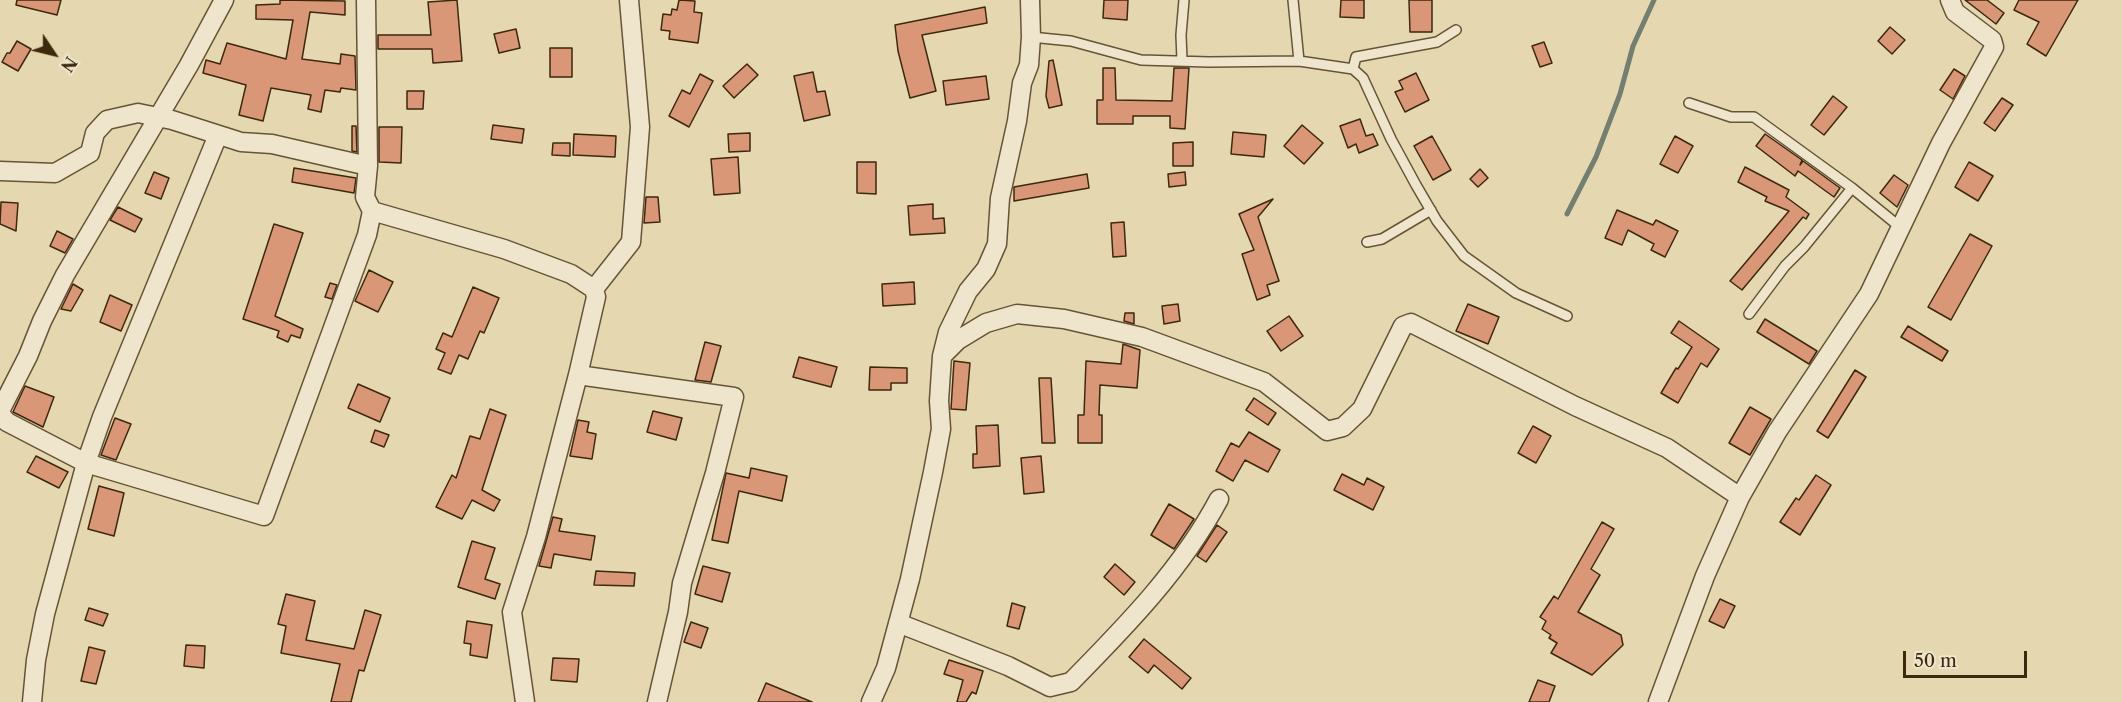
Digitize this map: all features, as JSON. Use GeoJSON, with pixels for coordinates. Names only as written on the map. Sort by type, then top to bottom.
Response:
{"type":"FeatureCollection","features":[{"type":"Feature","properties":{"kind":"street"},"geometry":{"type":"LineString","coordinates":[[224,0],[65,275],[0,413],[7,422],[87,463],[264,516],[352,279],[367,235],[372,211],[365,197],[368,166],[366,0]]}},
{"type":"Feature","properties":{"kind":"street"},"geometry":{"type":"LineString","coordinates":[[594,289],[631,242],[640,127],[629,0]]}},
{"type":"Feature","properties":{"kind":"street"},"geometry":{"type":"LineString","coordinates":[[871,702],[886,668],[910,579],[941,429],[939,401],[942,356],[948,332],[968,291],[986,269],[997,243],[1000,198],[1017,121],[1022,83],[1029,65],[1030,0]]}},
{"type":"Feature","properties":{"kind":"street"},"geometry":{"type":"LineString","coordinates":[[1658,702],[1705,576],[1740,497],[1777,432],[1869,294],[1941,143],[1994,47],[1992,40],[1955,12],[1950,0]]}},
{"type":"Feature","properties":{"kind":"street"},"geometry":{"type":"LineString","coordinates":[[0,171],[55,172],[90,153],[96,132],[107,120],[138,113],[241,142],[272,144],[368,166]]}},
{"type":"Feature","properties":{"kind":"street"},"geometry":{"type":"LineString","coordinates":[[32,702],[36,660],[45,614],[102,417],[218,135]]}},
{"type":"Feature","properties":{"kind":"street"},"geometry":{"type":"LineString","coordinates":[[372,211],[504,249],[571,274],[594,289],[596,297],[578,375],[536,537],[512,612],[525,702]]}},
{"type":"Feature","properties":{"kind":"street"},"geometry":{"type":"LineString","coordinates":[[942,356],[958,340],[986,323],[1017,314],[1064,319],[1142,337],[1264,382],[1327,431],[1343,427],[1362,409],[1403,326],[1411,323],[1575,406],[1667,448],[1740,497]]}},
{"type":"Feature","properties":{"kind":"street"},"geometry":{"type":"LineString","coordinates":[[578,375],[734,398],[715,473],[682,583],[678,612],[657,702]]}},
{"type":"Feature","properties":{"kind":"street"},"geometry":{"type":"LineString","coordinates":[[898,624],[1008,666],[1050,687],[1071,682],[1166,580],[1209,519],[1219,499]]}},
{"type":"Feature","properties":{"kind":"lane"},"geometry":{"type":"LineString","coordinates":[[1182,60],[1181,35],[1184,0]]}},
{"type":"Feature","properties":{"kind":"lane"},"geometry":{"type":"LineString","coordinates":[[1293,0],[1299,61]]}},
{"type":"Feature","properties":{"kind":"lane"},"geometry":{"type":"LineString","coordinates":[[1353,69],[1356,57],[1437,42],[1456,30]]}},
{"type":"Feature","properties":{"kind":"lane"},"geometry":{"type":"LineString","coordinates":[[1031,37],[1071,41],[1141,60],[1299,61],[1353,69],[1363,78],[1391,139],[1431,210],[1464,256],[1516,293],[1567,316]]}},
{"type":"Feature","properties":{"kind":"lane"},"geometry":{"type":"LineString","coordinates":[[1689,103],[1731,117],[1754,117],[1900,227]]}},
{"type":"Feature","properties":{"kind":"lane"},"geometry":{"type":"LineString","coordinates":[[1749,314],[1785,266],[1804,248],[1852,189]]}},
{"type":"Feature","properties":{"kind":"lane"},"geometry":{"type":"LineString","coordinates":[[1366,242],[1382,239],[1431,210]]}},
{"type":"Feature","properties":{"kind":"building"},"geometry":{"type":"Polygon","coordinates":[[[17,0],[61,0],[57,15],[16,5],[17,0]]]}},
{"type":"Feature","properties":{"kind":"building"},"geometry":{"type":"Polygon","coordinates":[[[280,0],[345,1],[345,15],[310,12],[302,59],[340,64],[341,54],[355,56],[356,90],[341,88],[340,92],[325,90],[321,112],[308,109],[311,95],[271,88],[263,121],[239,115],[246,85],[203,73],[206,60],[220,64],[227,43],[286,59],[293,20],[256,19],[256,5],[280,4],[280,0]]]}},
{"type":"Feature","properties":{"kind":"building"},"geometry":{"type":"Polygon","coordinates":[[[457,0],[462,61],[433,63],[432,49],[378,49],[378,35],[431,35],[428,2],[457,0]]]}},
{"type":"Feature","properties":{"kind":"building"},"geometry":{"type":"Polygon","coordinates":[[[679,0],[695,1],[694,12],[702,13],[698,43],[669,39],[670,31],[661,30],[663,14],[671,15],[672,9],[677,10],[679,0]]]}},
{"type":"Feature","properties":{"kind":"building"},"geometry":{"type":"Polygon","coordinates":[[[1104,0],[1128,0],[1127,20],[1103,18],[1104,0]]]}},
{"type":"Feature","properties":{"kind":"building"},"geometry":{"type":"Polygon","coordinates":[[[1341,0],[1364,0],[1364,18],[1340,17],[1341,0]]]}},
{"type":"Feature","properties":{"kind":"building"},"geometry":{"type":"Polygon","coordinates":[[[1409,0],[1432,0],[1432,32],[1410,32],[1409,0]]]}},
{"type":"Feature","properties":{"kind":"building"},"geometry":{"type":"Polygon","coordinates":[[[1965,0],[1987,0],[2004,13],[1996,24],[1965,0]]]}},
{"type":"Feature","properties":{"kind":"building"},"geometry":{"type":"Polygon","coordinates":[[[2019,0],[2078,0],[2046,56],[2027,44],[2039,22],[2014,10],[2019,0]]]}},
{"type":"Feature","properties":{"kind":"building"},"geometry":{"type":"Polygon","coordinates":[[[985,7],[987,23],[922,35],[936,91],[910,98],[898,51],[895,25],[985,7]]]}},
{"type":"Feature","properties":{"kind":"building"},"geometry":{"type":"Polygon","coordinates":[[[1890,27],[1905,40],[1892,54],[1878,41],[1890,27]]]}},
{"type":"Feature","properties":{"kind":"building"},"geometry":{"type":"Polygon","coordinates":[[[516,29],[520,48],[499,53],[494,34],[516,29]]]}},
{"type":"Feature","properties":{"kind":"building"},"geometry":{"type":"Polygon","coordinates":[[[17,41],[31,49],[18,71],[2,62],[17,41]]]}},
{"type":"Feature","properties":{"kind":"building"},"geometry":{"type":"Polygon","coordinates":[[[1544,42],[1552,63],[1540,67],[1532,46],[1544,42]]]}},
{"type":"Feature","properties":{"kind":"building"},"geometry":{"type":"Polygon","coordinates":[[[550,48],[572,48],[572,77],[550,77],[550,48]]]}},
{"type":"Feature","properties":{"kind":"building"},"geometry":{"type":"Polygon","coordinates":[[[1053,60],[1062,105],[1049,108],[1046,96],[1049,61],[1053,60]]]}},
{"type":"Feature","properties":{"kind":"building"},"geometry":{"type":"Polygon","coordinates":[[[747,64],[758,75],[734,98],[723,86],[747,64]]]}},
{"type":"Feature","properties":{"kind":"building"},"geometry":{"type":"Polygon","coordinates":[[[1103,68],[1115,68],[1116,100],[1172,101],[1174,68],[1189,68],[1185,129],[1170,128],[1170,116],[1133,116],[1133,124],[1097,124],[1097,100],[1103,100],[1103,68]]]}},
{"type":"Feature","properties":{"kind":"building"},"geometry":{"type":"Polygon","coordinates":[[[1954,69],[1965,76],[1953,99],[1940,90],[1954,69]]]}},
{"type":"Feature","properties":{"kind":"building"},"geometry":{"type":"Polygon","coordinates":[[[813,72],[817,92],[825,91],[830,115],[804,121],[794,76],[813,72]]]}},
{"type":"Feature","properties":{"kind":"building"},"geometry":{"type":"Polygon","coordinates":[[[1416,73],[1429,100],[1405,112],[1395,92],[1403,89],[1399,81],[1416,73]]]}},
{"type":"Feature","properties":{"kind":"building"},"geometry":{"type":"Polygon","coordinates":[[[700,74],[713,81],[689,127],[669,116],[682,90],[690,94],[700,74]]]}},
{"type":"Feature","properties":{"kind":"building"},"geometry":{"type":"Polygon","coordinates":[[[986,76],[989,99],[946,105],[943,81],[986,76]]]}},
{"type":"Feature","properties":{"kind":"building"},"geometry":{"type":"Polygon","coordinates":[[[407,91],[424,91],[423,109],[407,109],[407,91]]]}},
{"type":"Feature","properties":{"kind":"building"},"geometry":{"type":"Polygon","coordinates":[[[1833,96],[1847,107],[1824,135],[1811,125],[1833,96]]]}},
{"type":"Feature","properties":{"kind":"building"},"geometry":{"type":"Polygon","coordinates":[[[2002,98],[2013,105],[1995,131],[1984,123],[2002,98]]]}},
{"type":"Feature","properties":{"kind":"building"},"geometry":{"type":"Polygon","coordinates":[[[1360,119],[1366,136],[1373,134],[1378,145],[1359,153],[1356,144],[1348,148],[1340,126],[1360,119]]]}},
{"type":"Feature","properties":{"kind":"building"},"geometry":{"type":"Polygon","coordinates":[[[493,125],[524,129],[522,143],[491,139],[493,125]]]}},
{"type":"Feature","properties":{"kind":"building"},"geometry":{"type":"Polygon","coordinates":[[[1302,125],[1323,143],[1304,164],[1284,146],[1302,125]]]}},
{"type":"Feature","properties":{"kind":"building"},"geometry":{"type":"Polygon","coordinates":[[[352,126],[356,126],[357,152],[352,151],[352,126]]]}},
{"type":"Feature","properties":{"kind":"building"},"geometry":{"type":"Polygon","coordinates":[[[379,127],[402,127],[401,163],[379,162],[379,127]]]}},
{"type":"Feature","properties":{"kind":"building"},"geometry":{"type":"Polygon","coordinates":[[[1233,132],[1266,135],[1264,157],[1231,154],[1233,132]]]}},
{"type":"Feature","properties":{"kind":"building"},"geometry":{"type":"Polygon","coordinates":[[[750,133],[750,151],[729,152],[728,134],[750,133]]]}},
{"type":"Feature","properties":{"kind":"building"},"geometry":{"type":"Polygon","coordinates":[[[574,134],[616,136],[615,157],[573,155],[574,134]]]}},
{"type":"Feature","properties":{"kind":"building"},"geometry":{"type":"Polygon","coordinates":[[[1765,134],[1802,160],[1800,165],[1803,161],[1840,188],[1834,197],[1798,171],[1795,176],[1756,146],[1765,134]]]}},
{"type":"Feature","properties":{"kind":"building"},"geometry":{"type":"Polygon","coordinates":[[[1432,136],[1451,170],[1433,180],[1414,146],[1432,136]]]}},
{"type":"Feature","properties":{"kind":"building"},"geometry":{"type":"Polygon","coordinates":[[[1675,136],[1693,146],[1678,173],[1660,164],[1675,136]]]}},
{"type":"Feature","properties":{"kind":"building"},"geometry":{"type":"Polygon","coordinates":[[[1193,142],[1193,166],[1173,166],[1173,143],[1193,142]]]}},
{"type":"Feature","properties":{"kind":"building"},"geometry":{"type":"Polygon","coordinates":[[[553,143],[570,143],[570,156],[552,155],[553,143]]]}},
{"type":"Feature","properties":{"kind":"building"},"geometry":{"type":"Polygon","coordinates":[[[738,157],[740,193],[714,195],[711,159],[738,157]]]}},
{"type":"Feature","properties":{"kind":"building"},"geometry":{"type":"Polygon","coordinates":[[[857,162],[876,162],[876,194],[857,193],[857,162]]]}},
{"type":"Feature","properties":{"kind":"building"},"geometry":{"type":"Polygon","coordinates":[[[1969,162],[1993,176],[1978,201],[1955,187],[1969,162]]]}},
{"type":"Feature","properties":{"kind":"building"},"geometry":{"type":"Polygon","coordinates":[[[1745,167],[1789,190],[1786,197],[1809,214],[1806,219],[1803,217],[1742,290],[1730,281],[1789,211],[1765,201],[1767,197],[1738,182],[1745,167]]]}},
{"type":"Feature","properties":{"kind":"building"},"geometry":{"type":"Polygon","coordinates":[[[294,168],[356,178],[354,193],[292,182],[294,168]]]}},
{"type":"Feature","properties":{"kind":"building"},"geometry":{"type":"Polygon","coordinates":[[[1480,169],[1488,178],[1478,187],[1470,179],[1480,169]]]}},
{"type":"Feature","properties":{"kind":"building"},"geometry":{"type":"Polygon","coordinates":[[[154,172],[169,178],[161,199],[145,193],[154,172]]]}},
{"type":"Feature","properties":{"kind":"building"},"geometry":{"type":"Polygon","coordinates":[[[1185,172],[1186,185],[1169,187],[1168,174],[1185,172]]]}},
{"type":"Feature","properties":{"kind":"building"},"geometry":{"type":"Polygon","coordinates":[[[1087,174],[1089,188],[1014,201],[1014,187],[1087,174]]]}},
{"type":"Feature","properties":{"kind":"building"},"geometry":{"type":"Polygon","coordinates":[[[1894,175],[1908,185],[1897,207],[1880,193],[1894,175]]]}},
{"type":"Feature","properties":{"kind":"building"},"geometry":{"type":"Polygon","coordinates":[[[646,197],[658,197],[660,222],[644,223],[646,197]]]}},
{"type":"Feature","properties":{"kind":"building"},"geometry":{"type":"Polygon","coordinates":[[[1273,199],[1258,217],[1279,281],[1267,285],[1270,295],[1257,300],[1242,254],[1254,250],[1239,214],[1273,199]]]}},
{"type":"Feature","properties":{"kind":"building"},"geometry":{"type":"Polygon","coordinates":[[[1,202],[18,203],[16,231],[0,224],[1,202]]]}},
{"type":"Feature","properties":{"kind":"building"},"geometry":{"type":"Polygon","coordinates":[[[933,204],[933,219],[944,218],[945,233],[910,235],[908,206],[933,204]]]}},
{"type":"Feature","properties":{"kind":"building"},"geometry":{"type":"Polygon","coordinates":[[[118,207],[142,219],[135,232],[110,220],[118,207]]]}},
{"type":"Feature","properties":{"kind":"building"},"geometry":{"type":"Polygon","coordinates":[[[1617,210],[1653,225],[1656,220],[1678,231],[1665,257],[1651,250],[1654,244],[1628,230],[1622,245],[1605,238],[1617,210]]]}},
{"type":"Feature","properties":{"kind":"building"},"geometry":{"type":"Polygon","coordinates":[[[1124,222],[1126,256],[1113,257],[1111,223],[1124,222]]]}},
{"type":"Feature","properties":{"kind":"building"},"geometry":{"type":"Polygon","coordinates":[[[274,224],[303,233],[275,316],[303,329],[300,338],[291,335],[288,342],[277,337],[279,331],[243,319],[274,224]]]}},
{"type":"Feature","properties":{"kind":"building"},"geometry":{"type":"Polygon","coordinates":[[[57,231],[73,239],[65,253],[50,246],[57,231]]]}},
{"type":"Feature","properties":{"kind":"building"},"geometry":{"type":"Polygon","coordinates":[[[1970,234],[1992,246],[1951,320],[1928,307],[1970,234]]]}},
{"type":"Feature","properties":{"kind":"building"},"geometry":{"type":"Polygon","coordinates":[[[369,270],[393,282],[378,312],[355,301],[369,270]]]}},
{"type":"Feature","properties":{"kind":"building"},"geometry":{"type":"Polygon","coordinates":[[[914,282],[915,304],[883,306],[882,284],[914,282]]]}},
{"type":"Feature","properties":{"kind":"building"},"geometry":{"type":"Polygon","coordinates":[[[330,283],[337,285],[332,299],[325,297],[330,283]]]}},
{"type":"Feature","properties":{"kind":"building"},"geometry":{"type":"Polygon","coordinates":[[[73,284],[83,290],[71,311],[61,309],[73,284]]]}},
{"type":"Feature","properties":{"kind":"building"},"geometry":{"type":"Polygon","coordinates":[[[473,287],[499,298],[484,333],[480,331],[468,359],[459,355],[451,374],[438,369],[445,353],[436,349],[443,333],[452,337],[473,287]]]}},
{"type":"Feature","properties":{"kind":"building"},"geometry":{"type":"Polygon","coordinates":[[[110,295],[132,305],[121,331],[100,322],[110,295]]]}},
{"type":"Feature","properties":{"kind":"building"},"geometry":{"type":"Polygon","coordinates":[[[1178,304],[1180,321],[1164,324],[1162,306],[1178,304]]]}},
{"type":"Feature","properties":{"kind":"building"},"geometry":{"type":"Polygon","coordinates":[[[1468,304],[1499,317],[1488,344],[1456,331],[1468,304]]]}},
{"type":"Feature","properties":{"kind":"building"},"geometry":{"type":"Polygon","coordinates":[[[1125,313],[1134,313],[1134,324],[1124,321],[1125,313]]]}},
{"type":"Feature","properties":{"kind":"building"},"geometry":{"type":"Polygon","coordinates":[[[1289,316],[1303,336],[1281,351],[1267,331],[1289,316]]]}},
{"type":"Feature","properties":{"kind":"building"},"geometry":{"type":"Polygon","coordinates":[[[1765,319],[1817,351],[1809,364],[1757,332],[1765,319]]]}},
{"type":"Feature","properties":{"kind":"building"},"geometry":{"type":"Polygon","coordinates":[[[1679,321],[1719,349],[1707,367],[1701,363],[1678,403],[1661,393],[1692,347],[1671,333],[1679,321]]]}},
{"type":"Feature","properties":{"kind":"building"},"geometry":{"type":"Polygon","coordinates":[[[1908,326],[1948,351],[1942,361],[1901,337],[1908,326]]]}},
{"type":"Feature","properties":{"kind":"building"},"geometry":{"type":"Polygon","coordinates":[[[705,342],[721,346],[711,382],[695,380],[705,342]]]}},
{"type":"Feature","properties":{"kind":"building"},"geometry":{"type":"Polygon","coordinates":[[[1123,344],[1140,350],[1137,388],[1100,385],[1099,415],[1102,415],[1102,443],[1078,443],[1078,415],[1084,415],[1086,361],[1121,364],[1123,344]]]}},
{"type":"Feature","properties":{"kind":"building"},"geometry":{"type":"Polygon","coordinates":[[[799,357],[837,367],[831,387],[793,377],[799,357]]]}},
{"type":"Feature","properties":{"kind":"building"},"geometry":{"type":"Polygon","coordinates":[[[954,361],[970,363],[966,410],[951,409],[954,361]]]}},
{"type":"Feature","properties":{"kind":"building"},"geometry":{"type":"Polygon","coordinates":[[[870,367],[907,368],[907,383],[891,383],[891,390],[869,390],[870,367]]]}},
{"type":"Feature","properties":{"kind":"building"},"geometry":{"type":"Polygon","coordinates":[[[1855,370],[1866,377],[1828,438],[1817,431],[1855,370]]]}},
{"type":"Feature","properties":{"kind":"building"},"geometry":{"type":"Polygon","coordinates":[[[1039,378],[1051,378],[1055,443],[1042,443],[1039,378]]]}},
{"type":"Feature","properties":{"kind":"building"},"geometry":{"type":"Polygon","coordinates":[[[358,384],[390,398],[380,422],[348,408],[358,384]]]}},
{"type":"Feature","properties":{"kind":"building"},"geometry":{"type":"Polygon","coordinates":[[[25,386],[54,397],[43,427],[13,412],[25,386]]]}},
{"type":"Feature","properties":{"kind":"building"},"geometry":{"type":"Polygon","coordinates":[[[1254,398],[1276,413],[1268,425],[1246,410],[1254,398]]]}},
{"type":"Feature","properties":{"kind":"building"},"geometry":{"type":"Polygon","coordinates":[[[1750,407],[1771,419],[1750,455],[1729,443],[1750,407]]]}},
{"type":"Feature","properties":{"kind":"building"},"geometry":{"type":"Polygon","coordinates":[[[490,409],[506,415],[482,490],[500,500],[494,511],[472,500],[462,519],[436,507],[452,475],[456,478],[470,436],[480,439],[490,409]]]}},
{"type":"Feature","properties":{"kind":"building"},"geometry":{"type":"Polygon","coordinates":[[[653,411],[682,418],[676,440],[647,432],[653,411]]]}},
{"type":"Feature","properties":{"kind":"building"},"geometry":{"type":"Polygon","coordinates":[[[115,418],[131,424],[116,460],[101,455],[115,418]]]}},
{"type":"Feature","properties":{"kind":"building"},"geometry":{"type":"Polygon","coordinates":[[[578,420],[589,422],[587,432],[596,434],[592,459],[570,456],[578,420]]]}},
{"type":"Feature","properties":{"kind":"building"},"geometry":{"type":"Polygon","coordinates":[[[998,425],[1000,466],[973,468],[973,454],[977,454],[976,426],[998,425]]]}},
{"type":"Feature","properties":{"kind":"building"},"geometry":{"type":"Polygon","coordinates":[[[1533,426],[1551,436],[1536,463],[1518,453],[1533,426]]]}},
{"type":"Feature","properties":{"kind":"building"},"geometry":{"type":"Polygon","coordinates":[[[375,430],[389,435],[384,447],[371,442],[375,430]]]}},
{"type":"Feature","properties":{"kind":"building"},"geometry":{"type":"Polygon","coordinates":[[[1249,432],[1280,450],[1268,472],[1245,460],[1233,481],[1216,471],[1231,443],[1239,447],[1249,432]]]}},
{"type":"Feature","properties":{"kind":"building"},"geometry":{"type":"Polygon","coordinates":[[[36,456],[68,472],[59,488],[27,472],[36,456]]]}},
{"type":"Feature","properties":{"kind":"building"},"geometry":{"type":"Polygon","coordinates":[[[1041,456],[1044,492],[1024,494],[1021,458],[1041,456]]]}},
{"type":"Feature","properties":{"kind":"building"},"geometry":{"type":"Polygon","coordinates":[[[751,468],[787,476],[782,501],[739,491],[728,543],[712,540],[726,473],[749,478],[751,468]]]}},
{"type":"Feature","properties":{"kind":"building"},"geometry":{"type":"Polygon","coordinates":[[[1342,474],[1364,485],[1367,478],[1384,487],[1373,510],[1334,490],[1342,474]]]}},
{"type":"Feature","properties":{"kind":"building"},"geometry":{"type":"Polygon","coordinates":[[[1816,475],[1831,485],[1800,535],[1780,522],[1796,498],[1799,500],[1816,475]]]}},
{"type":"Feature","properties":{"kind":"building"},"geometry":{"type":"Polygon","coordinates":[[[99,486],[124,493],[114,536],[88,529],[99,486]]]}},
{"type":"Feature","properties":{"kind":"building"},"geometry":{"type":"Polygon","coordinates":[[[1169,504],[1194,519],[1174,549],[1151,535],[1169,504]]]}},
{"type":"Feature","properties":{"kind":"building"},"geometry":{"type":"Polygon","coordinates":[[[553,517],[562,519],[559,531],[595,536],[591,560],[554,554],[551,568],[539,566],[553,517]]]}},
{"type":"Feature","properties":{"kind":"building"},"geometry":{"type":"Polygon","coordinates":[[[1602,522],[1614,529],[1591,569],[1600,575],[1578,612],[1621,635],[1623,645],[1592,675],[1551,653],[1557,643],[1549,638],[1551,635],[1542,629],[1546,621],[1540,617],[1554,596],[1558,599],[1602,522]]]}},
{"type":"Feature","properties":{"kind":"building"},"geometry":{"type":"Polygon","coordinates":[[[1217,525],[1227,532],[1206,562],[1197,556],[1217,525]]]}},
{"type":"Feature","properties":{"kind":"building"},"geometry":{"type":"Polygon","coordinates":[[[472,541],[495,548],[485,579],[500,584],[495,599],[458,587],[472,541]]]}},
{"type":"Feature","properties":{"kind":"building"},"geometry":{"type":"Polygon","coordinates":[[[1115,564],[1135,582],[1124,595],[1104,577],[1115,564]]]}},
{"type":"Feature","properties":{"kind":"building"},"geometry":{"type":"Polygon","coordinates":[[[703,566],[730,573],[722,602],[695,594],[703,566]]]}},
{"type":"Feature","properties":{"kind":"building"},"geometry":{"type":"Polygon","coordinates":[[[596,571],[635,573],[634,586],[594,585],[596,571]]]}},
{"type":"Feature","properties":{"kind":"building"},"geometry":{"type":"Polygon","coordinates":[[[286,594],[315,601],[306,640],[354,649],[365,610],[381,615],[364,671],[359,670],[351,702],[331,702],[340,664],[281,653],[286,626],[278,624],[286,594]]]}},
{"type":"Feature","properties":{"kind":"building"},"geometry":{"type":"Polygon","coordinates":[[[1720,599],[1735,606],[1724,628],[1709,621],[1720,599]]]}},
{"type":"Feature","properties":{"kind":"building"},"geometry":{"type":"Polygon","coordinates":[[[1012,603],[1025,607],[1019,629],[1007,626],[1012,603]]]}},
{"type":"Feature","properties":{"kind":"building"},"geometry":{"type":"Polygon","coordinates":[[[89,608],[108,614],[103,626],[85,620],[89,608]]]}},
{"type":"Feature","properties":{"kind":"building"},"geometry":{"type":"Polygon","coordinates":[[[467,621],[492,625],[487,658],[470,655],[471,644],[464,643],[467,621]]]}},
{"type":"Feature","properties":{"kind":"building"},"geometry":{"type":"Polygon","coordinates":[[[691,622],[708,628],[701,648],[684,642],[691,622]]]}},
{"type":"Feature","properties":{"kind":"building"},"geometry":{"type":"Polygon","coordinates":[[[1144,639],[1191,678],[1182,689],[1154,665],[1148,673],[1129,657],[1144,639]]]}},
{"type":"Feature","properties":{"kind":"building"},"geometry":{"type":"Polygon","coordinates":[[[186,645],[205,646],[204,668],[184,666],[186,645]]]}},
{"type":"Feature","properties":{"kind":"building"},"geometry":{"type":"Polygon","coordinates":[[[89,647],[105,651],[96,684],[81,681],[89,647]]]}},
{"type":"Feature","properties":{"kind":"building"},"geometry":{"type":"Polygon","coordinates":[[[553,658],[579,659],[577,682],[551,680],[553,658]]]}},
{"type":"Feature","properties":{"kind":"building"},"geometry":{"type":"Polygon","coordinates":[[[949,660],[983,671],[976,694],[972,692],[966,702],[957,702],[963,680],[944,674],[949,660]]]}},
{"type":"Feature","properties":{"kind":"building"},"geometry":{"type":"Polygon","coordinates":[[[1538,680],[1555,686],[1549,702],[1529,702],[1538,680]]]}},
{"type":"Feature","properties":{"kind":"building"},"geometry":{"type":"Polygon","coordinates":[[[766,683],[812,702],[758,702],[766,683]]]}},
{"type":"Feature","properties":{"kind":"waterway"},"geometry":{"type":"LineString","coordinates":[[1567,214],[1596,157],[1620,94],[1633,46],[1654,0]]}}]}
